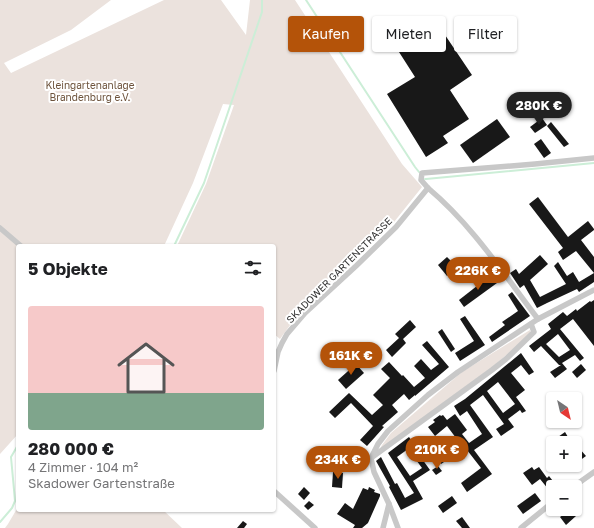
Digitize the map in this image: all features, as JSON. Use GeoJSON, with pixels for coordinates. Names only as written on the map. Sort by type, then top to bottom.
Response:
{"type":"FeatureCollection","features":[{"type":"Feature","properties":{"kind":"street"},"geometry":{"type":"LineString","coordinates":[[538,319],[474,234],[446,202],[428,188],[421,180],[422,173],[594,158]]}},
{"type":"Feature","properties":{"kind":"street","name":"SKADOWER GARTENSTRASSE"},"geometry":{"type":"LineString","coordinates":[[276,362],[278,352],[287,334],[305,313],[396,227],[428,188]]}},
{"type":"Feature","properties":{"kind":"street"},"geometry":{"type":"LineString","coordinates":[[0,228],[20,244]]}},
{"type":"Feature","properties":{"kind":"street"},"geometry":{"type":"LineString","coordinates":[[398,528],[374,472],[371,458],[378,444],[388,430],[428,395],[458,372],[538,319],[594,290]]}},
{"type":"Feature","properties":{"kind":"street"},"geometry":{"type":"LineString","coordinates":[[371,458],[506,359],[534,332],[531,324]]}},
{"type":"Feature","properties":{"kind":"street"},"geometry":{"type":"LineString","coordinates":[[582,481],[594,472]]}},
{"type":"Feature","properties":{"kind":"street"},"geometry":{"type":"LineString","coordinates":[[276,493],[314,528]]}},
{"type":"Feature","properties":{"kind":"street"},"geometry":{"type":"LineString","coordinates":[[383,528],[389,504]]}},
{"type":"Feature","properties":{"kind":"street"},"geometry":{"type":"LineString","coordinates":[[521,528],[546,508]]}},
{"type":"Feature","properties":{"kind":"green space","name":"Kleingartenanlage Brandenburg e.V."},"geometry":{"type":"Polygon","coordinates":[[[0,0],[111,0],[71,30],[4,63],[11,73],[164,0],[221,0],[246,35],[250,0],[295,0],[305,16],[288,16],[288,52],[329,52],[402,164],[422,187],[394,222],[301,310],[280,339],[276,336],[276,244],[178,244],[206,184],[234,105],[223,104],[193,183],[165,244],[16,244],[16,436],[0,454],[0,0]]]}},
{"type":"Feature","properties":{"kind":"green space"},"geometry":{"type":"Polygon","coordinates":[[[530,330],[531,333],[491,368],[380,449],[391,433],[462,372],[530,330]]]}},
{"type":"Feature","properties":{"kind":"green space"},"geometry":{"type":"Polygon","coordinates":[[[16,510],[16,512],[165,512],[182,528],[5,528],[16,510]]]}},
{"type":"Feature","properties":{"kind":"building"},"geometry":{"type":"Polygon","coordinates":[[[446,36],[454,48],[454,52],[456,52],[472,75],[450,90],[469,119],[443,136],[448,143],[426,157],[387,94],[415,77],[399,52],[446,52],[446,36]]]}},
{"type":"Feature","properties":{"kind":"building"},"geometry":{"type":"Polygon","coordinates":[[[542,118],[547,125],[535,133],[530,127],[542,118]]]}},
{"type":"Feature","properties":{"kind":"building"},"geometry":{"type":"Polygon","coordinates":[[[497,119],[510,137],[473,163],[460,145],[497,119]]]}},
{"type":"Feature","properties":{"kind":"building"},"geometry":{"type":"Polygon","coordinates":[[[551,122],[569,144],[564,147],[547,126],[551,122]]]}},
{"type":"Feature","properties":{"kind":"building"},"geometry":{"type":"Polygon","coordinates":[[[541,139],[551,153],[544,158],[534,144],[541,139]]]}},
{"type":"Feature","properties":{"kind":"building"},"geometry":{"type":"Polygon","coordinates":[[[538,197],[568,237],[588,221],[594,229],[581,240],[594,257],[594,273],[576,251],[563,260],[558,252],[563,248],[529,204],[538,197]]]}},
{"type":"Feature","properties":{"kind":"building"},"geometry":{"type":"Polygon","coordinates":[[[540,255],[548,264],[530,280],[540,297],[566,284],[554,266],[558,262],[567,276],[573,272],[579,282],[594,273],[594,282],[579,292],[577,289],[537,308],[524,285],[520,288],[510,273],[516,269],[519,274],[540,255]]]}},
{"type":"Feature","properties":{"kind":"building"},"geometry":{"type":"Polygon","coordinates":[[[447,257],[457,267],[447,276],[438,265],[447,257]]]}},
{"type":"Feature","properties":{"kind":"building"},"geometry":{"type":"Polygon","coordinates":[[[491,275],[497,283],[464,307],[459,300],[491,275]]]}},
{"type":"Feature","properties":{"kind":"building"},"geometry":{"type":"Polygon","coordinates":[[[512,292],[530,316],[492,342],[489,337],[505,325],[502,322],[518,311],[508,295],[512,292]]]}},
{"type":"Feature","properties":{"kind":"building"},"geometry":{"type":"Polygon","coordinates":[[[594,300],[594,346],[573,319],[560,329],[584,358],[580,361],[575,355],[562,363],[567,369],[555,378],[550,372],[561,365],[559,365],[541,346],[534,352],[529,346],[551,329],[548,324],[563,312],[567,316],[576,309],[577,311],[590,301],[591,302],[594,300]],[[558,334],[546,344],[559,357],[570,350],[558,334]]]}},
{"type":"Feature","properties":{"kind":"building"},"geometry":{"type":"Polygon","coordinates":[[[465,316],[485,345],[460,361],[455,353],[474,341],[460,319],[465,316]]]}},
{"type":"Feature","properties":{"kind":"building"},"geometry":{"type":"Polygon","coordinates":[[[410,320],[416,327],[403,339],[406,343],[392,357],[386,350],[399,338],[395,334],[410,320]]]}},
{"type":"Feature","properties":{"kind":"building"},"geometry":{"type":"Polygon","coordinates":[[[442,329],[455,349],[451,352],[438,332],[442,329]]]}},
{"type":"Feature","properties":{"kind":"building"},"geometry":{"type":"Polygon","coordinates":[[[427,341],[449,367],[409,400],[404,394],[392,405],[398,412],[382,426],[384,427],[367,446],[360,440],[373,426],[351,403],[335,418],[329,412],[349,393],[372,415],[383,405],[373,395],[390,378],[381,369],[389,362],[414,387],[425,378],[414,366],[421,359],[431,370],[439,364],[422,345],[427,341]]]}},
{"type":"Feature","properties":{"kind":"building"},"geometry":{"type":"Polygon","coordinates":[[[521,353],[534,372],[529,375],[521,365],[511,373],[525,390],[516,397],[526,411],[522,413],[520,410],[508,419],[514,427],[501,436],[496,429],[504,424],[483,395],[470,405],[493,437],[474,450],[492,474],[467,492],[461,483],[481,468],[447,426],[435,436],[428,427],[435,422],[433,420],[440,415],[443,415],[447,420],[455,414],[467,430],[462,434],[469,443],[482,434],[467,411],[460,416],[454,406],[465,399],[521,353]],[[498,382],[487,391],[503,413],[515,404],[498,382]]]}},
{"type":"Feature","properties":{"kind":"building"},"geometry":{"type":"Polygon","coordinates":[[[356,364],[364,373],[346,389],[338,380],[356,364]]]}},
{"type":"Feature","properties":{"kind":"building"},"geometry":{"type":"Polygon","coordinates":[[[581,364],[586,370],[577,378],[572,372],[581,364]]]}},
{"type":"Feature","properties":{"kind":"building"},"geometry":{"type":"Polygon","coordinates":[[[565,432],[567,436],[559,436],[565,432]]]}},
{"type":"Feature","properties":{"kind":"building"},"geometry":{"type":"Polygon","coordinates":[[[409,437],[414,444],[412,445],[430,470],[413,481],[423,499],[401,510],[376,461],[381,457],[395,484],[397,483],[405,498],[414,493],[388,453],[409,437]],[[408,449],[397,457],[410,476],[422,468],[408,449]]]}},
{"type":"Feature","properties":{"kind":"building"},"geometry":{"type":"Polygon","coordinates":[[[430,437],[447,460],[441,464],[424,442],[430,437]]]}},
{"type":"Feature","properties":{"kind":"building"},"geometry":{"type":"Polygon","coordinates":[[[582,451],[586,456],[582,459],[582,451]]]}},
{"type":"Feature","properties":{"kind":"building"},"geometry":{"type":"Polygon","coordinates":[[[438,466],[442,471],[436,475],[432,470],[438,466]]]}},
{"type":"Feature","properties":{"kind":"building"},"geometry":{"type":"Polygon","coordinates":[[[532,467],[534,470],[539,467],[547,478],[549,476],[552,480],[546,480],[546,486],[540,479],[532,485],[523,473],[532,467]]]}},
{"type":"Feature","properties":{"kind":"building"},"geometry":{"type":"Polygon","coordinates":[[[333,472],[343,473],[342,488],[332,487],[333,472]]]}},
{"type":"Feature","properties":{"kind":"building"},"geometry":{"type":"Polygon","coordinates":[[[304,487],[310,493],[304,500],[298,494],[304,487]]]}},
{"type":"Feature","properties":{"kind":"building"},"geometry":{"type":"Polygon","coordinates":[[[369,487],[375,490],[374,492],[380,494],[380,496],[368,523],[362,528],[353,528],[355,525],[337,514],[345,503],[353,509],[363,488],[368,490],[369,487]]]}},
{"type":"Feature","properties":{"kind":"building"},"geometry":{"type":"Polygon","coordinates":[[[535,493],[541,501],[523,514],[517,506],[535,493]]]}},
{"type":"Feature","properties":{"kind":"building"},"geometry":{"type":"Polygon","coordinates":[[[452,496],[457,503],[443,513],[438,506],[452,496]]]}},
{"type":"Feature","properties":{"kind":"building"},"geometry":{"type":"Polygon","coordinates":[[[309,501],[314,505],[308,510],[304,506],[309,501]]]}},
{"type":"Feature","properties":{"kind":"building"},"geometry":{"type":"Polygon","coordinates":[[[561,516],[576,516],[566,525],[560,517],[561,516]]]}},
{"type":"Feature","properties":{"kind":"building"},"geometry":{"type":"Polygon","coordinates":[[[462,517],[470,528],[462,528],[456,521],[462,517]]]}},
{"type":"Feature","properties":{"kind":"building"},"geometry":{"type":"Polygon","coordinates":[[[243,521],[247,524],[244,528],[237,528],[243,521]]]}},
{"type":"Feature","properties":{"kind":"waterway"},"geometry":{"type":"LineString","coordinates":[[175,244],[204,183],[262,12],[262,0]]}},
{"type":"Feature","properties":{"kind":"waterway"},"geometry":{"type":"LineString","coordinates":[[306,0],[419,172]]}},
{"type":"Feature","properties":{"kind":"waterway"},"geometry":{"type":"LineString","coordinates":[[425,179],[594,163]]}},
{"type":"Feature","properties":{"kind":"waterway"},"geometry":{"type":"LineString","coordinates":[[0,522],[12,508],[15,501],[11,457],[16,448]]}}]}
